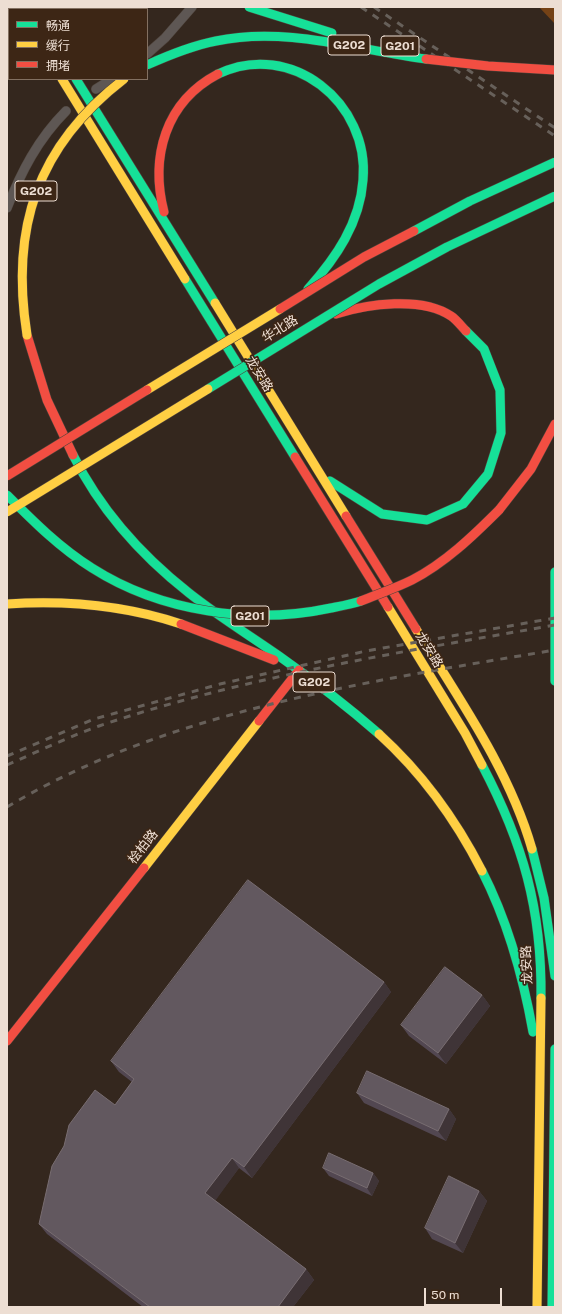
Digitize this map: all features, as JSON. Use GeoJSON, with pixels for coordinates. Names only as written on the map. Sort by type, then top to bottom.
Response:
{"type":"FeatureCollection","features":[{"type":"Feature","properties":{"kind":"main road","name":"G201"},"geometry":{"type":"LineString","coordinates":[[249,7],[329,33],[474,58],[555,69]]}},
{"type":"Feature","properties":{"kind":"main road","name":"G202"},"geometry":{"type":"LineString","coordinates":[[148,65],[186,48],[230,37],[280,36],[330,42],[468,64],[555,69]]}},
{"type":"Feature","properties":{"kind":"main road"},"geometry":{"type":"LineString","coordinates":[[173,236],[165,216],[157,181],[163,142],[176,112],[195,90],[208,80],[237,67],[268,64],[300,72],[315,80],[340,102],[357,131],[363,149],[365,167],[364,186],[358,209],[346,237],[325,270],[299,297]]}},
{"type":"Feature","properties":{"kind":"main road","name":"龙安路"},"geometry":{"type":"LineString","coordinates":[[63,80],[465,733],[493,784],[512,826],[526,869],[535,913],[541,982],[537,1307]]}},
{"type":"Feature","properties":{"kind":"main road","name":"龙安路"},"geometry":{"type":"LineString","coordinates":[[77,80],[476,726],[505,778],[524,822],[538,866],[548,919],[555,976]]}},
{"type":"Feature","properties":{"kind":"main road","name":"G202"},"geometry":{"type":"LineString","coordinates":[[123,80],[100,98],[71,129],[45,169],[36,192],[24,245],[21,276],[22,306],[27,335],[35,368],[57,425],[84,476],[106,508],[155,564],[206,607],[299,670],[373,729],[405,760],[432,790],[459,828],[480,862],[511,937],[524,981],[539,1072]]}},
{"type":"Feature","properties":{"kind":"main road","name":"华北路"},"geometry":{"type":"LineString","coordinates":[[7,476],[364,257],[470,201],[555,162]]}},
{"type":"Feature","properties":{"kind":"main road","name":"华北路"},"geometry":{"type":"LineString","coordinates":[[7,512],[378,284],[447,247],[555,196]]}},
{"type":"Feature","properties":{"kind":"main road"},"geometry":{"type":"LineString","coordinates":[[319,321],[358,306],[381,304],[421,305],[440,310],[458,319],[485,339],[493,348]]}},
{"type":"Feature","properties":{"kind":"main road","name":"G201"},"geometry":{"type":"LineString","coordinates":[[7,495],[40,531],[64,551],[87,567],[133,591],[160,601],[214,613],[269,617],[300,614],[331,609],[385,592],[433,567],[457,550],[478,532],[517,489],[534,463],[555,424]]}},
{"type":"Feature","properties":{"kind":"main road"},"geometry":{"type":"LineString","coordinates":[[314,463],[330,481],[347,495],[366,507],[388,516],[408,520],[430,520],[448,517],[468,508],[480,498]]}},
{"type":"Feature","properties":{"kind":"main road"},"geometry":{"type":"LineString","coordinates":[[555,572],[555,681]]}},
{"type":"Feature","properties":{"kind":"main road"},"geometry":{"type":"LineString","coordinates":[[7,604],[64,603],[132,610],[205,632],[299,670]]}},
{"type":"Feature","properties":{"kind":"main road","name":"桧柏路"},"geometry":{"type":"LineString","coordinates":[[7,1041],[299,670]]}},
{"type":"Feature","properties":{"kind":"main road"},"geometry":{"type":"LineString","coordinates":[[552,1307],[555,1049]]}},
{"type":"Feature","properties":{"kind":"street"},"geometry":{"type":"LineString","coordinates":[[148,53],[192,7]]}},
{"type":"Feature","properties":{"kind":"street"},"geometry":{"type":"LineString","coordinates":[[96,89],[110,80]]}},
{"type":"Feature","properties":{"kind":"street"},"geometry":{"type":"LineString","coordinates":[[7,208],[34,150],[44,135],[66,111]]}},
{"type":"Feature","properties":{"kind":"shaded area"},"geometry":{"type":"Polygon","coordinates":[[[539,7],[555,7],[555,24],[539,7]]]}},
{"type":"Feature","properties":{"kind":"building"},"geometry":{"type":"Polygon","coordinates":[[[248,880],[384,982],[244,1167],[232,1158],[205,1193],[306,1269],[278,1307],[150,1307],[39,1224],[52,1166],[64,1146],[69,1125],[95,1090],[115,1105],[134,1079],[111,1061],[248,880]]]}},
{"type":"Feature","properties":{"kind":"building"},"geometry":{"type":"Polygon","coordinates":[[[445,967],[482,995],[438,1053],[401,1025],[445,967]]]}},
{"type":"Feature","properties":{"kind":"building"},"geometry":{"type":"Polygon","coordinates":[[[367,1071],[449,1109],[438,1131],[357,1093],[367,1071]]]}},
{"type":"Feature","properties":{"kind":"building"},"geometry":{"type":"Polygon","coordinates":[[[329,1153],[373,1173],[367,1188],[323,1168],[329,1153]]]}},
{"type":"Feature","properties":{"kind":"building"},"geometry":{"type":"Polygon","coordinates":[[[449,1176],[479,1191],[455,1243],[425,1228],[449,1176]]]}},
{"type":"Feature","properties":{"kind":"railway"},"geometry":{"type":"LineString","coordinates":[[361,7],[555,136]]}},
{"type":"Feature","properties":{"kind":"railway"},"geometry":{"type":"LineString","coordinates":[[374,7],[555,128]]}},
{"type":"Feature","properties":{"kind":"railway"},"geometry":{"type":"LineString","coordinates":[[7,756],[94,719],[220,684],[366,651],[555,618]]}},
{"type":"Feature","properties":{"kind":"railway"},"geometry":{"type":"LineString","coordinates":[[7,765],[99,726],[155,708],[211,693],[325,667],[555,625]]}},
{"type":"Feature","properties":{"kind":"railway"},"geometry":{"type":"LineString","coordinates":[[7,807],[70,774],[135,746],[203,723],[273,704],[343,688],[555,650]]}},
{"type":"Feature","properties":{"kind":"traffic: fast"},"geometry":{"type":"LineString","coordinates":[[249,7],[332,33]]}},
{"type":"Feature","properties":{"kind":"traffic: fast"},"geometry":{"type":"LineString","coordinates":[[148,65],[198,45],[242,37],[269,36],[321,41],[426,59]]}},
{"type":"Feature","properties":{"kind":"traffic: fast"},"geometry":{"type":"LineString","coordinates":[[218,74],[245,65],[272,65],[298,72],[320,85],[339,103],[354,126],[362,152],[363,180],[357,211],[352,225],[337,252],[308,289]]}},
{"type":"Feature","properties":{"kind":"traffic: fast"},"geometry":{"type":"LineString","coordinates":[[77,80],[215,303]]}},
{"type":"Feature","properties":{"kind":"traffic: fast"},"geometry":{"type":"LineString","coordinates":[[414,231],[470,201],[555,162]]}},
{"type":"Feature","properties":{"kind":"traffic: fast"},"geometry":{"type":"LineString","coordinates":[[208,389],[379,284],[447,247],[555,196]]}},
{"type":"Feature","properties":{"kind":"traffic: fast"},"geometry":{"type":"LineString","coordinates":[[185,279],[295,457]]}},
{"type":"Feature","properties":{"kind":"traffic: fast"},"geometry":{"type":"LineString","coordinates":[[330,481],[382,514],[427,520],[463,504],[488,474],[501,433],[500,390],[484,349],[466,331]]}},
{"type":"Feature","properties":{"kind":"traffic: fast"},"geometry":{"type":"LineString","coordinates":[[73,455],[84,475],[109,513],[139,547],[172,579],[222,618],[304,674],[379,734]]}},
{"type":"Feature","properties":{"kind":"traffic: fast"},"geometry":{"type":"LineString","coordinates":[[7,495],[37,525],[58,543],[92,568],[119,583],[147,595],[177,604],[208,611],[270,615],[301,613],[361,601]]}},
{"type":"Feature","properties":{"kind":"traffic: fast"},"geometry":{"type":"LineString","coordinates":[[555,572],[555,681]]}},
{"type":"Feature","properties":{"kind":"traffic: fast"},"geometry":{"type":"LineString","coordinates":[[482,765],[509,822],[527,877],[534,906],[538,935],[541,998]]}},
{"type":"Feature","properties":{"kind":"traffic: fast"},"geometry":{"type":"LineString","coordinates":[[532,849],[544,898],[555,976]]}},
{"type":"Feature","properties":{"kind":"traffic: fast"},"geometry":{"type":"LineString","coordinates":[[482,871],[500,910],[514,950],[533,1032]]}},
{"type":"Feature","properties":{"kind":"traffic: fast"},"geometry":{"type":"LineString","coordinates":[[552,1307],[555,1049]]}},
{"type":"Feature","properties":{"kind":"traffic: slow"},"geometry":{"type":"LineString","coordinates":[[63,80],[185,279]]}},
{"type":"Feature","properties":{"kind":"traffic: slow"},"geometry":{"type":"LineString","coordinates":[[27,335],[23,296],[23,259],[27,225],[36,192],[51,161],[70,132],[94,105],[123,80]]}},
{"type":"Feature","properties":{"kind":"traffic: slow"},"geometry":{"type":"LineString","coordinates":[[215,303],[346,516]]}},
{"type":"Feature","properties":{"kind":"traffic: slow"},"geometry":{"type":"LineString","coordinates":[[147,390],[280,309]]}},
{"type":"Feature","properties":{"kind":"traffic: slow"},"geometry":{"type":"LineString","coordinates":[[7,512],[208,389]]}},
{"type":"Feature","properties":{"kind":"traffic: slow"},"geometry":{"type":"LineString","coordinates":[[7,604],[51,603],[95,605],[138,612],[181,624]]}},
{"type":"Feature","properties":{"kind":"traffic: slow"},"geometry":{"type":"LineString","coordinates":[[388,607],[465,733],[482,765]]}},
{"type":"Feature","properties":{"kind":"traffic: slow"},"geometry":{"type":"LineString","coordinates":[[416,629],[466,708],[497,763],[522,819],[532,849]]}},
{"type":"Feature","properties":{"kind":"traffic: slow"},"geometry":{"type":"LineString","coordinates":[[144,868],[259,721]]}},
{"type":"Feature","properties":{"kind":"traffic: slow"},"geometry":{"type":"LineString","coordinates":[[379,734],[410,765],[437,798],[461,834],[482,871]]}},
{"type":"Feature","properties":{"kind":"traffic: slow"},"geometry":{"type":"LineString","coordinates":[[537,1307],[541,998]]}},
{"type":"Feature","properties":{"kind":"traffic: jam"},"geometry":{"type":"LineString","coordinates":[[426,59],[488,66],[555,70]]}},
{"type":"Feature","properties":{"kind":"traffic: jam"},"geometry":{"type":"LineString","coordinates":[[164,212],[160,191],[159,171],[161,152],[166,133],[174,115],[185,100],[200,86],[218,74]]}},
{"type":"Feature","properties":{"kind":"traffic: jam"},"geometry":{"type":"LineString","coordinates":[[280,309],[364,257],[414,231]]}},
{"type":"Feature","properties":{"kind":"traffic: jam"},"geometry":{"type":"LineString","coordinates":[[336,314],[363,307],[410,304],[439,310],[451,316],[466,331]]}},
{"type":"Feature","properties":{"kind":"traffic: jam"},"geometry":{"type":"LineString","coordinates":[[27,335],[47,400],[73,455]]}},
{"type":"Feature","properties":{"kind":"traffic: jam"},"geometry":{"type":"LineString","coordinates":[[7,476],[147,390]]}},
{"type":"Feature","properties":{"kind":"traffic: jam"},"geometry":{"type":"LineString","coordinates":[[499,510],[531,469],[555,424]]}},
{"type":"Feature","properties":{"kind":"traffic: jam"},"geometry":{"type":"LineString","coordinates":[[295,457],[388,607]]}},
{"type":"Feature","properties":{"kind":"traffic: jam"},"geometry":{"type":"LineString","coordinates":[[361,601],[406,583],[436,566],[469,539],[499,510]]}},
{"type":"Feature","properties":{"kind":"traffic: jam"},"geometry":{"type":"LineString","coordinates":[[346,516],[416,629]]}},
{"type":"Feature","properties":{"kind":"traffic: jam"},"geometry":{"type":"LineString","coordinates":[[181,624],[274,660]]}},
{"type":"Feature","properties":{"kind":"traffic: jam"},"geometry":{"type":"LineString","coordinates":[[259,721],[299,670]]}},
{"type":"Feature","properties":{"kind":"traffic: jam"},"geometry":{"type":"LineString","coordinates":[[7,1041],[144,868]]}}]}
